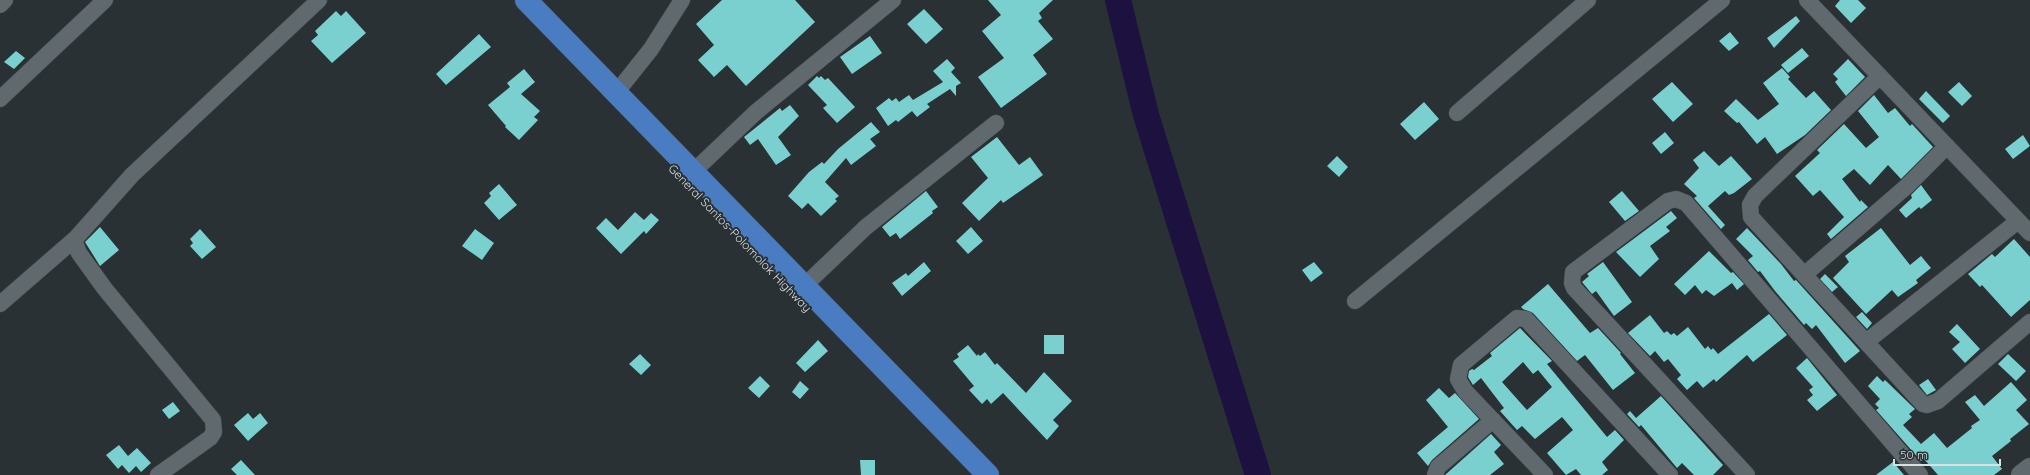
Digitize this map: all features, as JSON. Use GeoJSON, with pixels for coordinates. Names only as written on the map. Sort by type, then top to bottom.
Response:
{"type":"FeatureCollection","features":[{"type":"Feature","properties":{"kind":"highway","name":"General Santos-Polomolok Highway"},"geometry":{"type":"LineString","coordinates":[[510,0],[971,475]]}},
{"type":"Feature","properties":{"kind":"highway"},"geometry":{"type":"LineString","coordinates":[[526,0],[988,475]]}},
{"type":"Feature","properties":{"kind":"street"},"geometry":{"type":"LineString","coordinates":[[0,5],[5,0]]}},
{"type":"Feature","properties":{"kind":"street"},"geometry":{"type":"LineString","coordinates":[[0,99],[105,0]]}},
{"type":"Feature","properties":{"kind":"street"},"geometry":{"type":"LineString","coordinates":[[0,304],[76,238],[132,175],[319,0]]}},
{"type":"Feature","properties":{"kind":"street"},"geometry":{"type":"LineString","coordinates":[[616,93],[651,49],[682,0]]}},
{"type":"Feature","properties":{"kind":"street"},"geometry":{"type":"LineString","coordinates":[[693,172],[756,112],[893,0]]}},
{"type":"Feature","properties":{"kind":"street"},"geometry":{"type":"LineString","coordinates":[[1457,113],[1588,0]]}},
{"type":"Feature","properties":{"kind":"street"},"geometry":{"type":"LineString","coordinates":[[1355,301],[1722,0]]}},
{"type":"Feature","properties":{"kind":"street"},"geometry":{"type":"LineString","coordinates":[[1808,0],[2030,233]]}},
{"type":"Feature","properties":{"kind":"street"},"geometry":{"type":"LineString","coordinates":[[1880,76],[1752,201],[1750,209],[1751,216],[1923,404],[1927,405],[1938,402],[2030,322]]}},
{"type":"Feature","properties":{"kind":"street"},"geometry":{"type":"LineString","coordinates":[[804,286],[866,228],[996,123]]}},
{"type":"Feature","properties":{"kind":"street"},"geometry":{"type":"LineString","coordinates":[[1804,275],[1907,186],[1947,146]]}},
{"type":"Feature","properties":{"kind":"street"},"geometry":{"type":"LineString","coordinates":[[1747,475],[1574,288],[1572,283],[1573,272],[1668,201],[1676,198],[1686,203],[1920,475]]}},
{"type":"Feature","properties":{"kind":"street"},"geometry":{"type":"LineString","coordinates":[[1866,342],[2018,221]]}},
{"type":"Feature","properties":{"kind":"street"},"geometry":{"type":"LineString","coordinates":[[76,238],[79,253],[105,289],[213,420],[214,432],[210,438],[158,475]]}},
{"type":"Feature","properties":{"kind":"street"},"geometry":{"type":"LineString","coordinates":[[1545,475],[1464,391],[1458,379],[1459,368],[1517,318],[1523,318],[1670,475]]}},
{"type":"Feature","properties":{"kind":"street"},"geometry":{"type":"LineString","coordinates":[[1435,475],[1438,467],[1492,420]]}},
{"type":"Feature","properties":{"kind":"street"},"geometry":{"type":"LineString","coordinates":[[2021,475],[2030,468]]}},
{"type":"Feature","properties":{"kind":"building"},"geometry":{"type":"Polygon","coordinates":[[[722,0],[795,0],[815,22],[746,86],[727,65],[714,77],[698,60],[714,45],[696,24],[722,0]]]}},
{"type":"Feature","properties":{"kind":"building"},"geometry":{"type":"Polygon","coordinates":[[[988,0],[1053,0],[1039,13],[1042,18],[1038,21],[1053,39],[1033,55],[1047,74],[1001,108],[978,77],[1004,58],[982,31],[1001,15],[988,0]]]}},
{"type":"Feature","properties":{"kind":"building"},"geometry":{"type":"Polygon","coordinates":[[[1840,0],[1858,0],[1866,8],[1851,23],[1835,6],[1840,0]]]}},
{"type":"Feature","properties":{"kind":"building"},"geometry":{"type":"Polygon","coordinates":[[[924,9],[943,29],[926,44],[907,24],[924,9]]]}},
{"type":"Feature","properties":{"kind":"building"},"geometry":{"type":"Polygon","coordinates":[[[336,11],[341,16],[346,11],[366,33],[332,63],[311,41],[318,35],[315,31],[336,11]]]}},
{"type":"Feature","properties":{"kind":"building"},"geometry":{"type":"Polygon","coordinates":[[[1796,16],[1800,21],[1774,48],[1767,38],[1796,16]]]}},
{"type":"Feature","properties":{"kind":"building"},"geometry":{"type":"Polygon","coordinates":[[[1730,32],[1739,43],[1729,51],[1719,41],[1730,32]]]}},
{"type":"Feature","properties":{"kind":"building"},"geometry":{"type":"Polygon","coordinates":[[[479,34],[491,47],[446,85],[436,74],[479,34]]]}},
{"type":"Feature","properties":{"kind":"building"},"geometry":{"type":"Polygon","coordinates":[[[870,36],[882,53],[852,74],[840,57],[870,36]]]}},
{"type":"Feature","properties":{"kind":"building"},"geometry":{"type":"Polygon","coordinates":[[[1802,48],[1809,56],[1788,73],[1781,65],[1802,48]]]}},
{"type":"Feature","properties":{"kind":"building"},"geometry":{"type":"Polygon","coordinates":[[[16,51],[25,58],[14,69],[4,62],[16,51]]]}},
{"type":"Feature","properties":{"kind":"building"},"geometry":{"type":"Polygon","coordinates":[[[947,59],[955,68],[951,72],[961,83],[956,86],[956,96],[950,89],[927,104],[930,107],[917,117],[912,111],[898,122],[896,120],[888,126],[876,108],[889,98],[892,101],[896,98],[899,102],[909,95],[913,100],[943,82],[933,71],[947,59]]]}},
{"type":"Feature","properties":{"kind":"building"},"geometry":{"type":"Polygon","coordinates":[[[1848,59],[1865,77],[1846,96],[1835,82],[1838,79],[1833,74],[1848,59]]]}},
{"type":"Feature","properties":{"kind":"building"},"geometry":{"type":"Polygon","coordinates":[[[1782,68],[1790,77],[1788,79],[1806,98],[1814,91],[1831,110],[1805,135],[1777,154],[1765,137],[1757,144],[1739,122],[1737,123],[1724,111],[1736,99],[1758,120],[1779,104],[1763,83],[1782,68]]]}},
{"type":"Feature","properties":{"kind":"building"},"geometry":{"type":"Polygon","coordinates":[[[524,69],[535,82],[521,94],[540,111],[534,117],[538,120],[519,140],[505,127],[506,126],[488,105],[510,87],[507,83],[524,69]]]}},
{"type":"Feature","properties":{"kind":"building"},"geometry":{"type":"Polygon","coordinates":[[[817,76],[819,78],[821,76],[825,80],[828,78],[855,107],[837,123],[823,108],[827,105],[808,85],[817,76]]]}},
{"type":"Feature","properties":{"kind":"building"},"geometry":{"type":"Polygon","coordinates":[[[1672,82],[1693,104],[1673,122],[1652,99],[1672,82]]]}},
{"type":"Feature","properties":{"kind":"building"},"geometry":{"type":"Polygon","coordinates":[[[1959,82],[1972,96],[1962,106],[1948,92],[1959,82]]]}},
{"type":"Feature","properties":{"kind":"building"},"geometry":{"type":"Polygon","coordinates":[[[1926,91],[1950,116],[1943,123],[1919,99],[1926,91]]]}},
{"type":"Feature","properties":{"kind":"building"},"geometry":{"type":"Polygon","coordinates":[[[1874,95],[1888,113],[1895,108],[1910,126],[1912,124],[1933,147],[1901,179],[1888,165],[1870,185],[1854,169],[1842,179],[1860,202],[1861,200],[1868,207],[1831,239],[1827,234],[1844,217],[1820,190],[1813,196],[1795,176],[1820,153],[1817,150],[1844,124],[1866,148],[1879,137],[1858,111],[1874,95]]]}},
{"type":"Feature","properties":{"kind":"building"},"geometry":{"type":"Polygon","coordinates":[[[1424,102],[1439,119],[1415,140],[1400,124],[1424,102]]]}},
{"type":"Feature","properties":{"kind":"building"},"geometry":{"type":"Polygon","coordinates":[[[790,105],[799,116],[778,137],[791,155],[776,165],[758,139],[750,145],[744,137],[780,108],[782,111],[790,105]]]}},
{"type":"Feature","properties":{"kind":"building"},"geometry":{"type":"Polygon","coordinates":[[[871,122],[880,132],[870,139],[876,146],[851,165],[846,158],[825,182],[839,196],[835,199],[837,201],[821,216],[808,203],[802,209],[788,196],[809,172],[822,162],[824,164],[838,149],[871,122]]]}},
{"type":"Feature","properties":{"kind":"building"},"geometry":{"type":"Polygon","coordinates":[[[1665,132],[1674,143],[1661,154],[1652,143],[1665,132]]]}},
{"type":"Feature","properties":{"kind":"building"},"geometry":{"type":"Polygon","coordinates":[[[2023,135],[2030,146],[2013,159],[2005,149],[2023,135]]]}},
{"type":"Feature","properties":{"kind":"building"},"geometry":{"type":"Polygon","coordinates":[[[997,137],[1019,165],[1030,157],[1043,175],[1003,203],[1001,200],[979,221],[962,203],[988,178],[971,157],[997,137]]]}},
{"type":"Feature","properties":{"kind":"building"},"geometry":{"type":"Polygon","coordinates":[[[1704,151],[1719,166],[1731,156],[1752,179],[1734,193],[1729,195],[1725,191],[1708,206],[1725,225],[1721,229],[1694,198],[1697,196],[1684,184],[1699,168],[1693,160],[1704,151]]]}},
{"type":"Feature","properties":{"kind":"building"},"geometry":{"type":"Polygon","coordinates":[[[1337,156],[1348,167],[1339,177],[1327,166],[1337,156]]]}},
{"type":"Feature","properties":{"kind":"building"},"geometry":{"type":"Polygon","coordinates":[[[499,184],[517,205],[499,220],[484,203],[491,196],[489,193],[499,184]]]}},
{"type":"Feature","properties":{"kind":"building"},"geometry":{"type":"Polygon","coordinates":[[[1921,185],[1932,200],[1921,209],[1919,207],[1906,218],[1899,210],[1912,198],[1911,195],[1921,185]]]}},
{"type":"Feature","properties":{"kind":"building"},"geometry":{"type":"Polygon","coordinates":[[[926,191],[938,207],[932,211],[933,213],[900,239],[896,233],[890,237],[882,227],[926,191]]]}},
{"type":"Feature","properties":{"kind":"building"},"geometry":{"type":"Polygon","coordinates":[[[1622,191],[1639,211],[1625,221],[1609,202],[1622,191]]]}},
{"type":"Feature","properties":{"kind":"building"},"geometry":{"type":"Polygon","coordinates":[[[1671,211],[1677,218],[1666,227],[1670,231],[1650,246],[1659,259],[1640,277],[1616,252],[1671,211]]]}},
{"type":"Feature","properties":{"kind":"building"},"geometry":{"type":"Polygon","coordinates":[[[635,212],[644,220],[651,213],[659,220],[646,234],[644,231],[621,254],[596,228],[606,218],[618,230],[635,212]]]}},
{"type":"Feature","properties":{"kind":"building"},"geometry":{"type":"Polygon","coordinates":[[[100,227],[119,250],[100,266],[85,242],[100,227]]]}},
{"type":"Feature","properties":{"kind":"building"},"geometry":{"type":"Polygon","coordinates":[[[971,227],[983,241],[968,254],[956,241],[971,227]]]}},
{"type":"Feature","properties":{"kind":"building"},"geometry":{"type":"Polygon","coordinates":[[[1747,228],[1781,264],[1794,281],[1796,280],[1860,351],[1845,363],[1816,325],[1812,329],[1806,323],[1804,325],[1760,271],[1758,272],[1748,260],[1753,256],[1736,239],[1747,228]]]}},
{"type":"Feature","properties":{"kind":"building"},"geometry":{"type":"Polygon","coordinates":[[[1881,228],[1910,265],[1921,256],[1931,268],[1916,280],[1918,283],[1898,297],[1892,290],[1866,314],[1833,278],[1849,262],[1845,256],[1881,228]]]}},
{"type":"Feature","properties":{"kind":"building"},"geometry":{"type":"Polygon","coordinates":[[[200,229],[216,247],[202,259],[190,246],[193,243],[190,239],[200,229]]]}},
{"type":"Feature","properties":{"kind":"building"},"geometry":{"type":"Polygon","coordinates":[[[475,229],[494,243],[482,260],[462,246],[475,229]]]}},
{"type":"Feature","properties":{"kind":"building"},"geometry":{"type":"Polygon","coordinates":[[[2014,239],[2030,257],[2030,300],[2011,317],[1982,285],[1980,287],[1968,274],[1992,254],[1995,257],[2014,239]]]}},
{"type":"Feature","properties":{"kind":"building"},"geometry":{"type":"Polygon","coordinates":[[[1709,251],[1744,284],[1737,290],[1732,283],[1714,296],[1706,290],[1702,294],[1695,285],[1685,295],[1674,284],[1709,251]]]}},
{"type":"Feature","properties":{"kind":"building"},"geometry":{"type":"Polygon","coordinates":[[[924,262],[931,271],[902,296],[892,283],[906,273],[908,276],[924,262]]]}},
{"type":"Feature","properties":{"kind":"building"},"geometry":{"type":"Polygon","coordinates":[[[1314,262],[1323,273],[1311,282],[1302,270],[1314,262]]]}},
{"type":"Feature","properties":{"kind":"building"},"geometry":{"type":"Polygon","coordinates":[[[1603,262],[1632,302],[1614,316],[1596,291],[1592,294],[1582,282],[1589,276],[1587,274],[1603,262]]]}},
{"type":"Feature","properties":{"kind":"building"},"geometry":{"type":"Polygon","coordinates":[[[1825,274],[1838,287],[1832,292],[1820,279],[1825,274]]]}},
{"type":"Feature","properties":{"kind":"building"},"geometry":{"type":"Polygon","coordinates":[[[1548,284],[1590,333],[1598,328],[1621,353],[1620,354],[1635,373],[1613,390],[1585,355],[1577,361],[1533,313],[1521,307],[1548,284]]]}},
{"type":"Feature","properties":{"kind":"building"},"geometry":{"type":"Polygon","coordinates":[[[1862,312],[1872,323],[1867,329],[1856,317],[1862,312]]]}},
{"type":"Feature","properties":{"kind":"building"},"geometry":{"type":"Polygon","coordinates":[[[1769,314],[1787,335],[1753,362],[1747,355],[1716,382],[1714,379],[1703,388],[1697,381],[1687,390],[1677,379],[1681,375],[1668,359],[1664,362],[1655,351],[1650,356],[1628,333],[1650,315],[1664,333],[1667,331],[1671,335],[1674,333],[1677,336],[1688,327],[1705,349],[1708,346],[1711,350],[1713,348],[1718,354],[1769,314]]]}},
{"type":"Feature","properties":{"kind":"building"},"geometry":{"type":"Polygon","coordinates":[[[1957,324],[1980,349],[1965,363],[1952,349],[1960,342],[1949,332],[1957,324]]]}},
{"type":"Feature","properties":{"kind":"building"},"geometry":{"type":"Polygon","coordinates":[[[1520,328],[1552,361],[1547,364],[1607,437],[1615,430],[1624,440],[1602,462],[1608,470],[1602,475],[1581,475],[1576,469],[1566,475],[1547,453],[1573,430],[1562,417],[1535,439],[1522,426],[1517,430],[1500,411],[1504,408],[1481,378],[1473,385],[1468,377],[1469,371],[1472,369],[1474,370],[1492,356],[1490,353],[1520,328]],[[1523,362],[1502,382],[1527,410],[1552,387],[1538,370],[1533,374],[1523,362]]]}},
{"type":"Feature","properties":{"kind":"building"},"geometry":{"type":"Polygon","coordinates":[[[1044,335],[1064,335],[1064,354],[1044,354],[1044,335]]]}},
{"type":"Feature","properties":{"kind":"building"},"geometry":{"type":"Polygon","coordinates":[[[818,340],[828,351],[805,372],[796,363],[818,340]]]}},
{"type":"Feature","properties":{"kind":"building"},"geometry":{"type":"Polygon","coordinates":[[[968,345],[977,356],[978,354],[980,356],[985,352],[995,365],[997,363],[1026,393],[1044,372],[1072,401],[1053,420],[1059,426],[1047,440],[1003,393],[991,404],[987,399],[982,404],[969,390],[974,386],[953,361],[959,357],[957,354],[968,345]]]}},
{"type":"Feature","properties":{"kind":"building"},"geometry":{"type":"Polygon","coordinates":[[[640,354],[651,365],[641,375],[629,364],[640,354]]]}},
{"type":"Feature","properties":{"kind":"building"},"geometry":{"type":"Polygon","coordinates":[[[2008,354],[2026,371],[2016,381],[1998,364],[2008,354]]]}},
{"type":"Feature","properties":{"kind":"building"},"geometry":{"type":"Polygon","coordinates":[[[1807,358],[1837,395],[1817,411],[1807,400],[1813,395],[1809,390],[1813,387],[1796,368],[1807,358]]]}},
{"type":"Feature","properties":{"kind":"building"},"geometry":{"type":"Polygon","coordinates":[[[760,376],[770,386],[759,398],[748,388],[760,376]]]}},
{"type":"Feature","properties":{"kind":"building"},"geometry":{"type":"Polygon","coordinates":[[[1877,376],[1883,382],[1885,380],[1915,409],[1909,414],[1912,417],[1903,425],[1921,444],[1934,433],[1947,448],[1972,428],[1971,426],[1980,420],[1965,402],[1975,395],[1984,406],[2011,382],[2027,400],[2016,410],[2029,424],[1992,456],[2002,469],[1994,475],[1938,475],[1924,459],[1921,461],[1876,410],[1879,408],[1875,404],[1880,399],[1868,386],[1877,376]]]}},
{"type":"Feature","properties":{"kind":"building"},"geometry":{"type":"Polygon","coordinates":[[[1928,379],[1936,390],[1927,395],[1919,385],[1928,379]]]}},
{"type":"Feature","properties":{"kind":"building"},"geometry":{"type":"Polygon","coordinates":[[[800,381],[809,389],[800,399],[792,392],[800,381]]]}},
{"type":"Feature","properties":{"kind":"building"},"geometry":{"type":"Polygon","coordinates":[[[1439,388],[1449,398],[1455,393],[1479,419],[1432,460],[1428,466],[1417,453],[1448,427],[1426,400],[1439,388]]]}},
{"type":"Feature","properties":{"kind":"building"},"geometry":{"type":"Polygon","coordinates":[[[1661,396],[1723,465],[1713,475],[1694,475],[1682,463],[1677,468],[1641,425],[1639,427],[1627,414],[1630,411],[1636,418],[1661,396]]]}},
{"type":"Feature","properties":{"kind":"building"},"geometry":{"type":"Polygon","coordinates":[[[173,402],[180,411],[169,419],[162,410],[173,402]]]}},
{"type":"Feature","properties":{"kind":"building"},"geometry":{"type":"Polygon","coordinates":[[[248,413],[253,419],[260,413],[268,423],[248,441],[234,425],[248,413]]]}},
{"type":"Feature","properties":{"kind":"building"},"geometry":{"type":"Polygon","coordinates":[[[1491,434],[1501,445],[1494,452],[1504,464],[1490,475],[1445,475],[1491,434]]]}},
{"type":"Feature","properties":{"kind":"building"},"geometry":{"type":"Polygon","coordinates":[[[119,445],[128,456],[137,448],[151,463],[141,472],[136,466],[129,473],[122,465],[118,469],[106,455],[119,445]]]}},
{"type":"Feature","properties":{"kind":"building"},"geometry":{"type":"Polygon","coordinates":[[[241,460],[255,475],[237,475],[231,469],[241,460]]]}},
{"type":"Feature","properties":{"kind":"building"},"geometry":{"type":"Polygon","coordinates":[[[860,460],[875,460],[875,475],[861,475],[860,460]]]}},
{"type":"Feature","properties":{"kind":"building"},"geometry":{"type":"Polygon","coordinates":[[[1893,462],[1904,475],[1876,475],[1893,462]]]}},
{"type":"Feature","properties":{"kind":"waterway"},"geometry":{"type":"LineString","coordinates":[[1118,0],[1146,115],[1258,475]]}}]}
